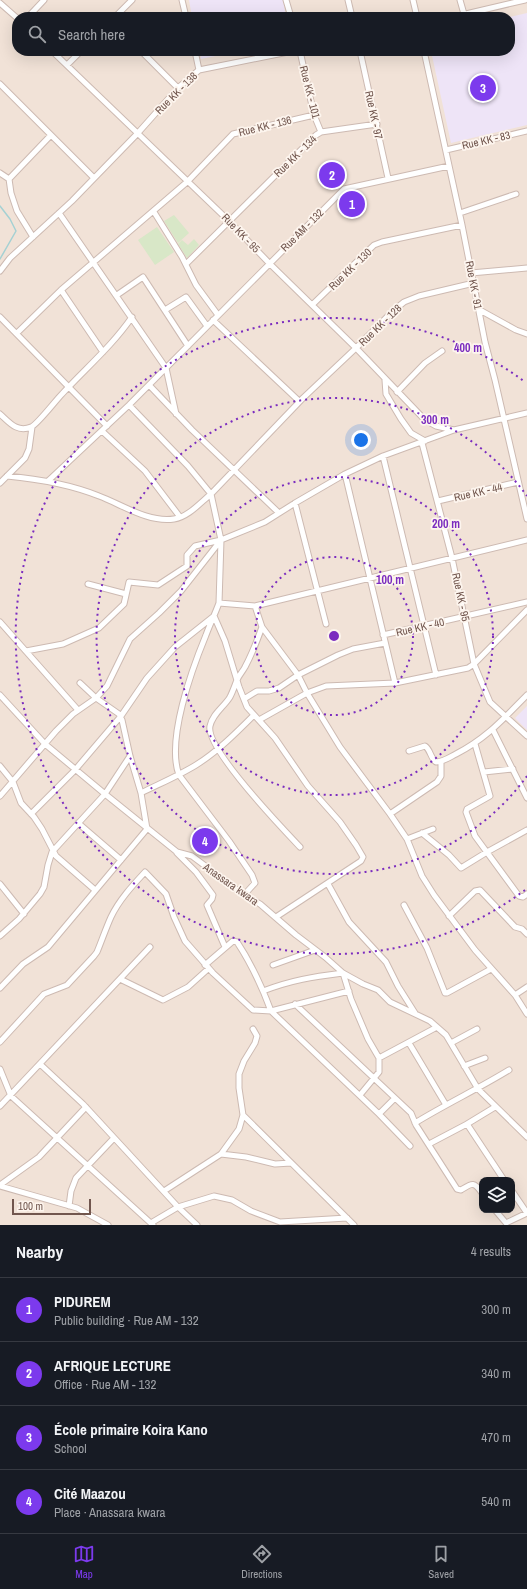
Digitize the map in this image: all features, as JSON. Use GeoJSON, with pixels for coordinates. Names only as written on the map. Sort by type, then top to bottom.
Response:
{"type":"FeatureCollection","features":[{"type":"Feature","properties":{"kind":"street"},"geometry":{"type":"LineString","coordinates":[[33,12],[44,0]]}},
{"type":"Feature","properties":{"kind":"street"},"geometry":{"type":"LineString","coordinates":[[120,12],[132,0]]}},
{"type":"Feature","properties":{"kind":"street"},"geometry":{"type":"LineString","coordinates":[[182,0],[185,12]]}},
{"type":"Feature","properties":{"kind":"street"},"geometry":{"type":"LineString","coordinates":[[286,0],[290,12]]}},
{"type":"Feature","properties":{"kind":"street"},"geometry":{"type":"LineString","coordinates":[[348,0],[351,12]]}},
{"type":"Feature","properties":{"kind":"street"},"geometry":{"type":"LineString","coordinates":[[413,0],[416,12]]}},
{"type":"Feature","properties":{"kind":"street"},"geometry":{"type":"LineString","coordinates":[[460,0],[463,12]]}},
{"type":"Feature","properties":{"kind":"street"},"geometry":{"type":"LineString","coordinates":[[471,12],[507,2],[525,0]]}},
{"type":"Feature","properties":{"kind":"street"},"geometry":{"type":"LineString","coordinates":[[0,3],[12,14]]}},
{"type":"Feature","properties":{"kind":"street","name":"Rue KK - 95"},"geometry":{"type":"LineString","coordinates":[[57,56],[229,221],[269,263],[356,348],[385,380],[425,420],[440,428],[454,430]]}},
{"type":"Feature","properties":{"kind":"street"},"geometry":{"type":"LineString","coordinates":[[67,65],[75,56]]}},
{"type":"Feature","properties":{"kind":"street"},"geometry":{"type":"LineString","coordinates":[[146,56],[178,88]]}},
{"type":"Feature","properties":{"kind":"street"},"geometry":{"type":"LineString","coordinates":[[195,56],[199,70]]}},
{"type":"Feature","properties":{"kind":"street","name":"Rue KK - 138"},"geometry":{"type":"LineString","coordinates":[[0,271],[10,258],[138,134],[178,88],[199,70],[268,56]]}},
{"type":"Feature","properties":{"kind":"street","name":"Rue KK - 101"},"geometry":{"type":"LineString","coordinates":[[301,56],[314,115],[321,132]]}},
{"type":"Feature","properties":{"kind":"street","name":"Rue KK - 97"},"geometry":{"type":"LineString","coordinates":[[361,56],[388,178]]}},
{"type":"Feature","properties":{"kind":"street","name":"Rue KK - 91"},"geometry":{"type":"LineString","coordinates":[[425,56],[460,213],[485,342],[527,519]]}},
{"type":"Feature","properties":{"kind":"street"},"geometry":{"type":"LineString","coordinates":[[0,84],[94,178]]}},
{"type":"Feature","properties":{"kind":"street","name":"Rue KK - 136"},"geometry":{"type":"LineString","coordinates":[[17,333],[61,290],[154,212],[187,182],[233,134],[314,115]]}},
{"type":"Feature","properties":{"kind":"street","name":"Rue KK - 134"},"geometry":{"type":"LineString","coordinates":[[186,264],[312,138],[321,132],[377,124]]}},
{"type":"Feature","properties":{"kind":"street","name":"Rue KK - 83"},"geometry":{"type":"LineString","coordinates":[[446,150],[527,131]]}},
{"type":"Feature","properties":{"kind":"street"},"geometry":{"type":"LineString","coordinates":[[9,179],[51,135]]}},
{"type":"Feature","properties":{"kind":"street","name":"Rue AM - 132"},"geometry":{"type":"LineString","coordinates":[[48,481],[129,405],[344,189],[388,178],[449,166]]}},
{"type":"Feature","properties":{"kind":"street"},"geometry":{"type":"LineString","coordinates":[[0,173],[9,179],[17,211],[33,237]]}},
{"type":"Feature","properties":{"kind":"street"},"geometry":{"type":"LineString","coordinates":[[460,213],[516,194]]}},
{"type":"Feature","properties":{"kind":"street"},"geometry":{"type":"LineString","coordinates":[[59,212],[166,368],[176,414]]}},
{"type":"Feature","properties":{"kind":"street"},"geometry":{"type":"LineString","coordinates":[[154,212],[171,238],[203,296],[218,315]]}},
{"type":"Feature","properties":{"kind":"street","name":"Rue KK - 130"},"geometry":{"type":"LineString","coordinates":[[312,305],[374,245],[462,225]]}},
{"type":"Feature","properties":{"kind":"street"},"geometry":{"type":"LineString","coordinates":[[472,273],[527,268]]}},
{"type":"Feature","properties":{"kind":"street"},"geometry":{"type":"LineString","coordinates":[[117,295],[143,277],[188,346]]}},
{"type":"Feature","properties":{"kind":"street","name":"Rue KK - 128"},"geometry":{"type":"LineString","coordinates":[[180,517],[211,494],[299,401],[404,302],[420,296],[474,283]]}},
{"type":"Feature","properties":{"kind":"street"},"geometry":{"type":"LineString","coordinates":[[61,290],[103,352]]}},
{"type":"Feature","properties":{"kind":"street"},"geometry":{"type":"LineString","coordinates":[[165,310],[186,297],[207,326]]}},
{"type":"Feature","properties":{"kind":"street"},"geometry":{"type":"LineString","coordinates":[[478,309],[516,330],[527,334]]}},
{"type":"Feature","properties":{"kind":"street"},"geometry":{"type":"LineString","coordinates":[[0,317],[107,426]]}},
{"type":"Feature","properties":{"kind":"street"},"geometry":{"type":"LineString","coordinates":[[0,483],[25,458],[29,449],[32,427],[68,387],[119,335],[132,317]]}},
{"type":"Feature","properties":{"kind":"street"},"geometry":{"type":"LineString","coordinates":[[213,320],[299,401]]}},
{"type":"Feature","properties":{"kind":"street"},"geometry":{"type":"LineString","coordinates":[[397,392],[425,363],[442,351]]}},
{"type":"Feature","properties":{"kind":"street"},"geometry":{"type":"LineString","coordinates":[[385,380],[386,394],[401,419],[411,433],[424,442]]}},
{"type":"Feature","properties":{"kind":"street"},"geometry":{"type":"LineString","coordinates":[[149,385],[176,414],[279,513]]}},
{"type":"Feature","properties":{"kind":"street"},"geometry":{"type":"LineString","coordinates":[[129,405],[188,466],[211,494],[221,540],[219,603],[202,645],[187,691],[180,720],[176,766],[179,775],[229,841],[252,875],[255,883],[244,895]]}},
{"type":"Feature","properties":{"kind":"street"},"geometry":{"type":"LineString","coordinates":[[26,652],[64,644],[99,628],[124,604],[129,582],[158,585],[187,566],[187,555],[195,546],[221,540],[265,522],[345,474],[384,456],[454,430],[527,413]]}},
{"type":"Feature","properties":{"kind":"street"},"geometry":{"type":"LineString","coordinates":[[0,414],[13,426],[19,429],[32,427]]}},
{"type":"Feature","properties":{"kind":"street"},"geometry":{"type":"LineString","coordinates":[[7,476],[48,481],[99,496],[122,507],[156,518],[170,520],[180,517],[145,471],[102,431]]}},
{"type":"Feature","properties":{"kind":"street","name":"Rue KK - 95"},"geometry":{"type":"LineString","coordinates":[[424,442],[452,558],[474,664],[490,702],[527,736]]}},
{"type":"Feature","properties":{"kind":"street"},"geometry":{"type":"LineString","coordinates":[[384,456],[436,675]]}},
{"type":"Feature","properties":{"kind":"street"},"geometry":{"type":"LineString","coordinates":[[345,474],[395,683]]}},
{"type":"Feature","properties":{"kind":"street","name":"Rue KK - 44"},"geometry":{"type":"LineString","coordinates":[[438,501],[518,482]]}},
{"type":"Feature","properties":{"kind":"street"},"geometry":{"type":"LineString","coordinates":[[295,503],[326,624]]}},
{"type":"Feature","properties":{"kind":"street"},"geometry":{"type":"LineString","coordinates":[[0,796],[56,731],[78,710],[96,698],[107,686],[130,639],[159,613],[181,590],[221,540]]}},
{"type":"Feature","properties":{"kind":"street"},"geometry":{"type":"LineString","coordinates":[[219,603],[256,606],[527,540]]}},
{"type":"Feature","properties":{"kind":"street"},"geometry":{"type":"LineString","coordinates":[[88,584],[126,594]]}},
{"type":"Feature","properties":{"kind":"street","name":"Rue KK - 40"},"geometry":{"type":"LineString","coordinates":[[383,635],[424,627],[527,602]]}},
{"type":"Feature","properties":{"kind":"street"},"geometry":{"type":"LineString","coordinates":[[256,606],[262,627],[298,675],[307,693],[340,747],[407,839],[422,876],[434,896],[475,950],[515,995],[527,1014]]}},
{"type":"Feature","properties":{"kind":"street"},"geometry":{"type":"LineString","coordinates":[[259,720],[307,693],[332,686],[395,683],[461,670],[474,664],[527,610]]}},
{"type":"Feature","properties":{"kind":"street"},"geometry":{"type":"LineString","coordinates":[[214,616],[221,630],[247,707],[275,738],[308,786],[340,822],[362,855],[361,861],[276,917]]}},
{"type":"Feature","properties":{"kind":"street"},"geometry":{"type":"LineString","coordinates":[[31,814],[75,770],[121,716],[147,678],[170,653],[214,616]]}},
{"type":"Feature","properties":{"kind":"street"},"geometry":{"type":"LineString","coordinates":[[0,622],[78,710]]}},
{"type":"Feature","properties":{"kind":"street"},"geometry":{"type":"LineString","coordinates":[[262,627],[245,666],[237,679],[230,698],[219,708],[211,722],[209,728],[210,735],[216,749],[249,792],[300,846]]}},
{"type":"Feature","properties":{"kind":"street"},"geometry":{"type":"LineString","coordinates":[[244,699],[257,691],[269,691],[278,688],[298,675],[338,654],[353,649],[385,643]]}},
{"type":"Feature","properties":{"kind":"street"},"geometry":{"type":"LineString","coordinates":[[0,988],[23,964],[48,947],[147,829],[141,793],[130,756],[121,716],[96,698],[80,683]]}},
{"type":"Feature","properties":{"kind":"street","name":"Anassara kwara"},"geometry":{"type":"LineString","coordinates":[[0,695],[45,744],[104,794],[177,852],[192,856],[244,895],[260,904],[314,950],[325,956],[343,973],[378,990],[390,1002],[430,1021],[446,1036],[451,1043],[478,1089],[527,1137]]}},
{"type":"Feature","properties":{"kind":"street"},"geometry":{"type":"LineString","coordinates":[[408,752],[425,746],[428,748],[434,761],[441,762],[474,744],[493,730],[527,695]]}},
{"type":"Feature","properties":{"kind":"street"},"geometry":{"type":"LineString","coordinates":[[141,793],[179,775],[197,764],[254,715]]}},
{"type":"Feature","properties":{"kind":"street"},"geometry":{"type":"LineString","coordinates":[[493,730],[513,769],[525,786],[527,798]]}},
{"type":"Feature","properties":{"kind":"street"},"geometry":{"type":"LineString","coordinates":[[474,744],[484,772],[490,796],[467,809],[466,812],[474,834],[519,896],[523,897],[527,894]]}},
{"type":"Feature","properties":{"kind":"street"},"geometry":{"type":"LineString","coordinates":[[0,936],[24,914],[44,887],[52,852],[104,794],[130,756]]}},
{"type":"Feature","properties":{"kind":"street"},"geometry":{"type":"LineString","coordinates":[[390,814],[437,782],[441,776],[441,762]]}},
{"type":"Feature","properties":{"kind":"street"},"geometry":{"type":"LineString","coordinates":[[0,766],[13,782],[21,803],[42,829],[52,852],[95,890]]}},
{"type":"Feature","properties":{"kind":"street"},"geometry":{"type":"LineString","coordinates":[[484,772],[513,769]]}},
{"type":"Feature","properties":{"kind":"street"},"geometry":{"type":"LineString","coordinates":[[78,823],[121,860]]}},
{"type":"Feature","properties":{"kind":"street"},"geometry":{"type":"LineString","coordinates":[[407,839],[433,829]]}},
{"type":"Feature","properties":{"kind":"street"},"geometry":{"type":"LineString","coordinates":[[422,833],[449,855],[461,868],[527,830]]}},
{"type":"Feature","properties":{"kind":"street"},"geometry":{"type":"LineString","coordinates":[[177,852],[196,872],[213,895],[212,899],[207,903],[207,905],[225,947]]}},
{"type":"Feature","properties":{"kind":"street"},"geometry":{"type":"LineString","coordinates":[[0,1042],[44,994],[67,984],[94,956],[111,916],[131,887],[145,872],[166,894],[183,939],[206,967],[253,1010],[270,1011],[295,1004],[307,1003],[349,991]]}},
{"type":"Feature","properties":{"kind":"street"},"geometry":{"type":"LineString","coordinates":[[0,884],[24,914]]}},
{"type":"Feature","properties":{"kind":"street"},"geometry":{"type":"LineString","coordinates":[[328,884],[349,922],[386,962],[398,986],[416,1014]]}},
{"type":"Feature","properties":{"kind":"street"},"geometry":{"type":"LineString","coordinates":[[450,916],[475,891],[480,890],[515,927],[522,928],[527,934]]}},
{"type":"Feature","properties":{"kind":"street"},"geometry":{"type":"LineString","coordinates":[[404,905],[427,948],[445,993],[491,968]]}},
{"type":"Feature","properties":{"kind":"street"},"geometry":{"type":"LineString","coordinates":[[120,979],[163,1000],[188,987],[225,947],[233,941],[237,942],[245,954],[263,991],[270,1011],[360,1095],[410,1146]]}},
{"type":"Feature","properties":{"kind":"street"},"geometry":{"type":"LineString","coordinates":[[0,1106],[150,947]]}},
{"type":"Feature","properties":{"kind":"street"},"geometry":{"type":"LineString","coordinates":[[273,965],[314,950]]}},
{"type":"Feature","properties":{"kind":"street"},"geometry":{"type":"LineString","coordinates":[[263,991],[288,982],[314,976],[343,973],[368,1039],[379,1058],[380,1070],[360,1095]]}},
{"type":"Feature","properties":{"kind":"street"},"geometry":{"type":"LineString","coordinates":[[515,995],[527,987]]}},
{"type":"Feature","properties":{"kind":"street"},"geometry":{"type":"LineString","coordinates":[[295,1004],[411,1113],[415,1123],[457,1189],[461,1190],[473,1184],[479,1188]]}},
{"type":"Feature","properties":{"kind":"street"},"geometry":{"type":"LineString","coordinates":[[379,1058],[437,1027]]}},
{"type":"Feature","properties":{"kind":"street"},"geometry":{"type":"LineString","coordinates":[[164,1191],[221,1154],[239,1130],[243,1115],[239,1088],[240,1074],[244,1061],[255,1043],[257,1036],[253,1029]]}},
{"type":"Feature","properties":{"kind":"street"},"geometry":{"type":"LineString","coordinates":[[451,1043],[477,1029]]}},
{"type":"Feature","properties":{"kind":"street"},"geometry":{"type":"LineString","coordinates":[[409,1042],[446,1105]]}},
{"type":"Feature","properties":{"kind":"street"},"geometry":{"type":"LineString","coordinates":[[464,1066],[485,1058]]}},
{"type":"Feature","properties":{"kind":"street"},"geometry":{"type":"LineString","coordinates":[[40,1064],[86,1108],[178,1207],[197,1225]]}},
{"type":"Feature","properties":{"kind":"street"},"geometry":{"type":"LineString","coordinates":[[0,1069],[11,1096],[151,1224],[178,1207],[214,1196],[232,1200],[251,1211],[283,1224],[347,1218]]}},
{"type":"Feature","properties":{"kind":"street"},"geometry":{"type":"LineString","coordinates":[[415,1123],[478,1089],[509,1070]]}},
{"type":"Feature","properties":{"kind":"street"},"geometry":{"type":"LineString","coordinates":[[379,1114],[395,1098]]}},
{"type":"Feature","properties":{"kind":"street"},"geometry":{"type":"LineString","coordinates":[[429,1144],[495,1107]]}},
{"type":"Feature","properties":{"kind":"street"},"geometry":{"type":"LineString","coordinates":[[0,1186],[39,1157],[86,1108]]}},
{"type":"Feature","properties":{"kind":"street"},"geometry":{"type":"LineString","coordinates":[[243,1115],[354,1225]]}},
{"type":"Feature","properties":{"kind":"street"},"geometry":{"type":"LineString","coordinates":[[466,1124],[502,1177]]}},
{"type":"Feature","properties":{"kind":"street"},"geometry":{"type":"LineString","coordinates":[[69,1206],[71,1191],[76,1178],[114,1138]]}},
{"type":"Feature","properties":{"kind":"street"},"geometry":{"type":"LineString","coordinates":[[221,1154],[246,1157],[275,1164],[291,1163]]}},
{"type":"Feature","properties":{"kind":"street"},"geometry":{"type":"LineString","coordinates":[[0,1186],[77,1208],[108,1225]]}},
{"type":"Feature","properties":{"kind":"street"},"geometry":{"type":"LineString","coordinates":[[497,1213],[506,1224],[527,1213],[515,1195]]}},
{"type":"Feature","properties":{"kind":"shaded area"},"geometry":{"type":"Polygon","coordinates":[[[0,0],[527,0],[527,1225],[0,1225],[0,0]]]}},
{"type":"Feature","properties":{"kind":"shaded area"},"geometry":{"type":"Polygon","coordinates":[[[189,0],[283,0],[285,12],[191,12],[189,0]]]}},
{"type":"Feature","properties":{"kind":"shaded area"},"geometry":{"type":"Polygon","coordinates":[[[527,13],[527,125],[451,143],[432,56],[515,56],[515,16],[527,13]]]}},
{"type":"Feature","properties":{"kind":"shaded area"},"geometry":{"type":"Polygon","coordinates":[[[201,56],[216,56],[201,59],[201,56]]]}},
{"type":"Feature","properties":{"kind":"shaded area"},"geometry":{"type":"Polygon","coordinates":[[[527,706],[527,730],[515,718],[527,706]]]}},
{"type":"Feature","properties":{"kind":"green space"},"geometry":{"type":"Polygon","coordinates":[[[174,215],[189,233],[178,243],[164,221],[174,215]]]}},
{"type":"Feature","properties":{"kind":"green space"},"geometry":{"type":"Polygon","coordinates":[[[157,227],[174,252],[155,265],[138,240],[157,227]]]}},
{"type":"Feature","properties":{"kind":"green space"},"geometry":{"type":"Polygon","coordinates":[[[194,239],[199,245],[187,258],[178,244],[182,240],[188,245],[194,239]]]}},
{"type":"Feature","properties":{"kind":"waterway"},"geometry":{"type":"LineString","coordinates":[[0,206],[10,219],[16,231],[0,259]]}},
{"type":"Feature","properties":{"kind":"place","name":"École primaire Koira Kano"},"geometry":{"type":"Point","coordinates":[483,88]}},
{"type":"Feature","properties":{"kind":"place","name":"AFRIQUE LECTURE"},"geometry":{"type":"Point","coordinates":[332,175]}},
{"type":"Feature","properties":{"kind":"place","name":"PIDUREM"},"geometry":{"type":"Point","coordinates":[352,204]}},
{"type":"Feature","properties":{"kind":"place","name":"Cité Maazou"},"geometry":{"type":"Point","coordinates":[205,841]}}]}
